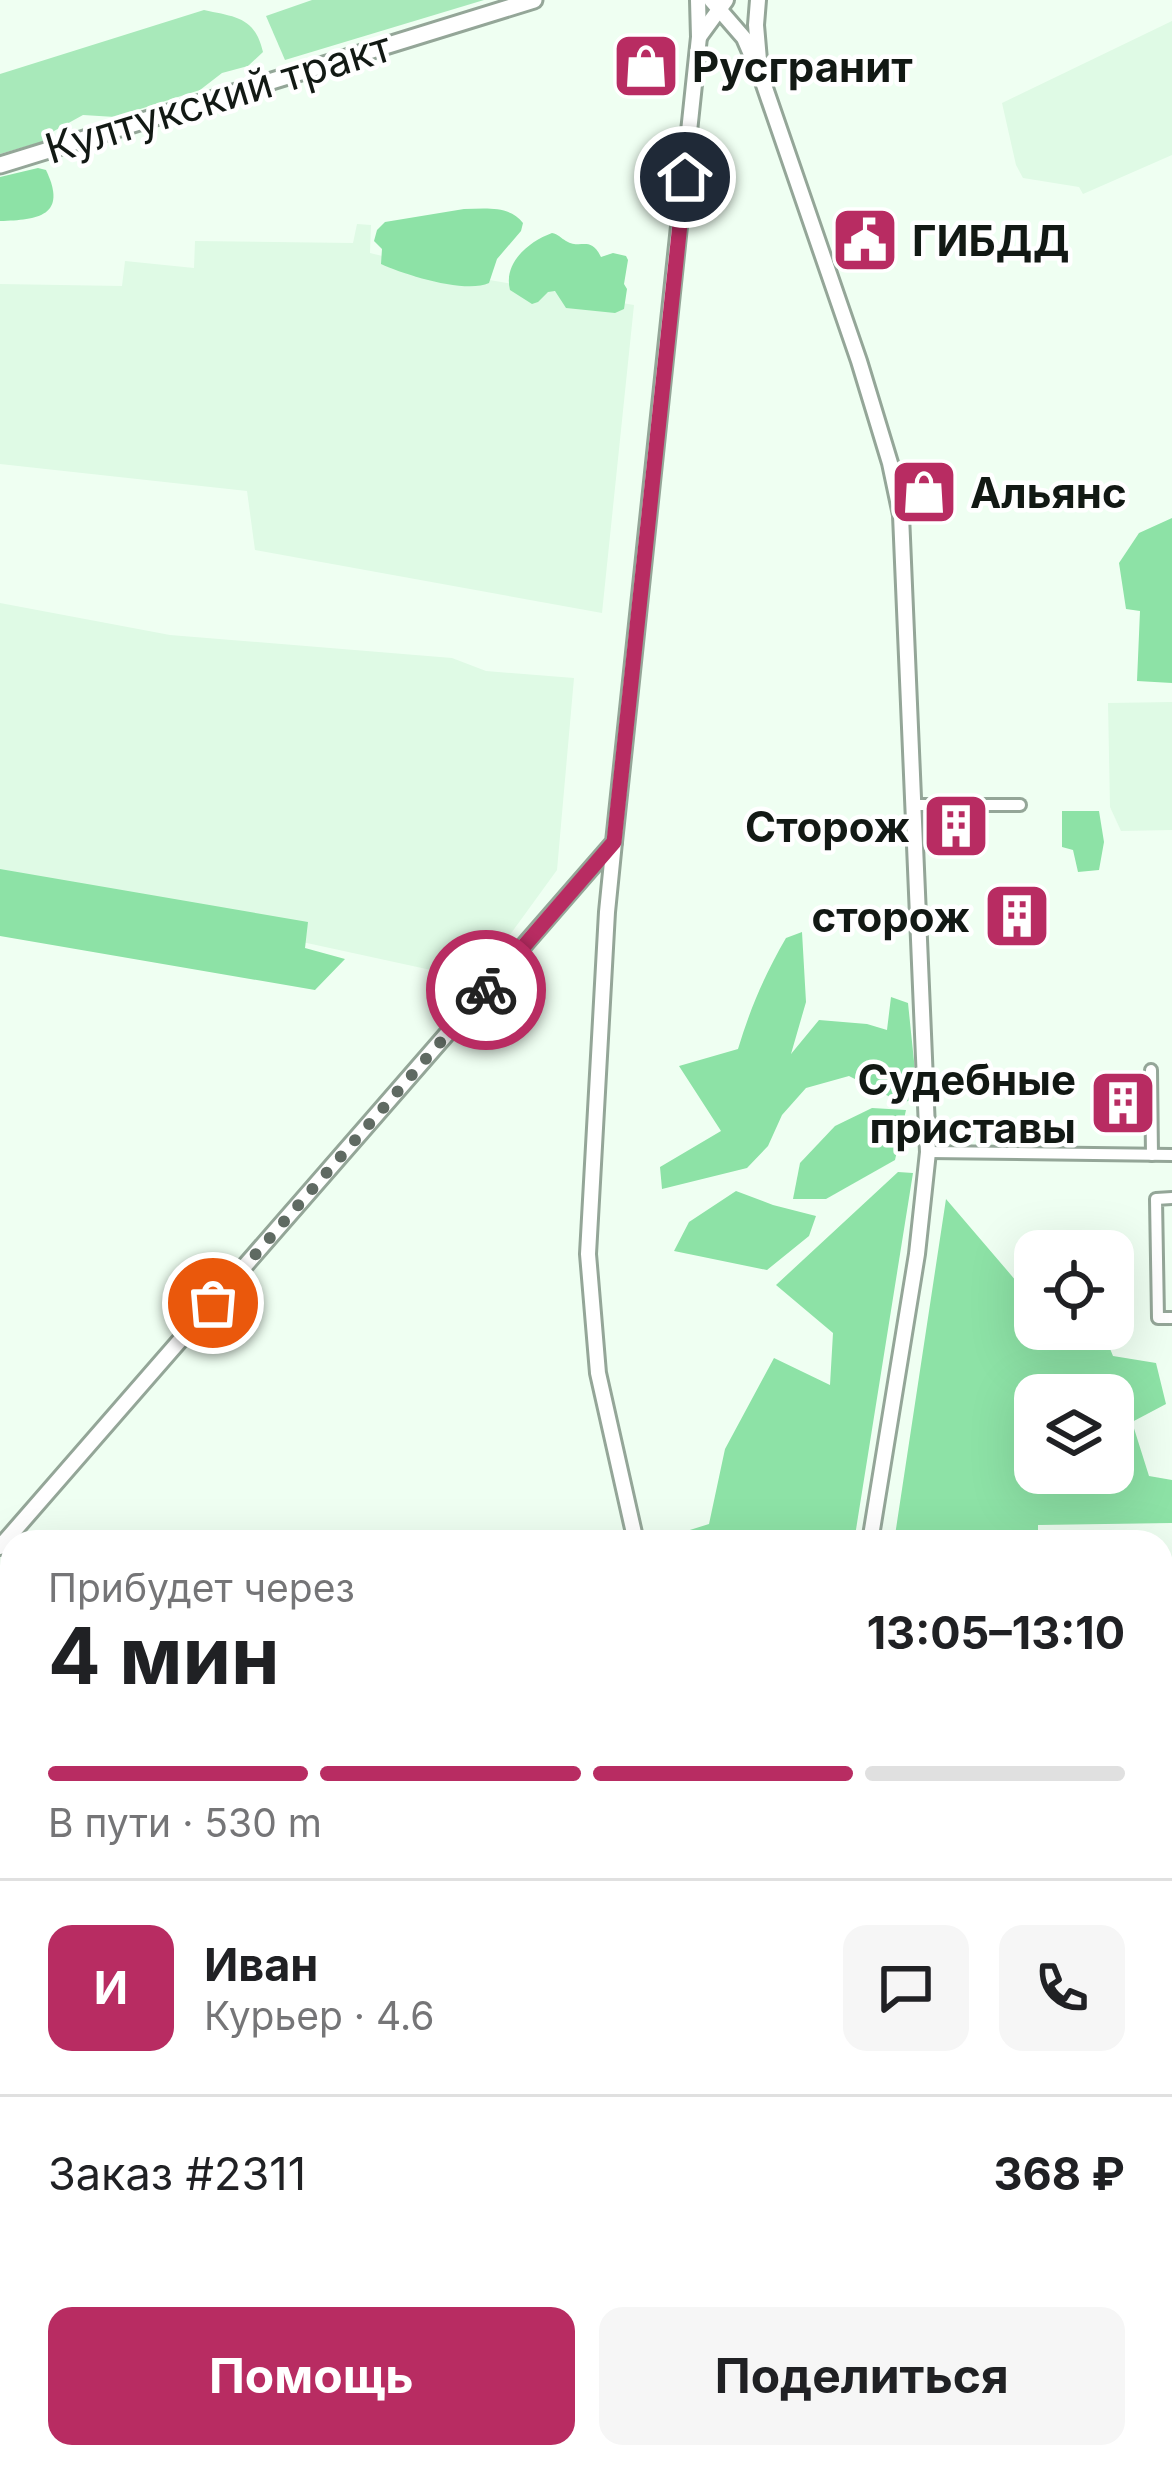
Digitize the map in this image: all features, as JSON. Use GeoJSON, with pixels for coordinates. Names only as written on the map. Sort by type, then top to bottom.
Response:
{"type":"FeatureCollection","features":[{"type":"Feature","properties":{"kind":"main road","name":"Култукский тракт"},"geometry":{"type":"LineString","coordinates":[[0,165],[531,0]]}},
{"type":"Feature","properties":{"kind":"street"},"geometry":{"type":"LineString","coordinates":[[633,1530],[598,1373],[588,1254],[614,842],[699,37],[698,0]]}},
{"type":"Feature","properties":{"kind":"street"},"geometry":{"type":"LineString","coordinates":[[758,0],[763,82]]}},
{"type":"Feature","properties":{"kind":"street"},"geometry":{"type":"LineString","coordinates":[[699,37],[719,2],[746,42],[763,82],[859,361],[898,497],[904,546],[928,1152],[917,1255],[872,1530]]}},
{"type":"Feature","properties":{"kind":"street"},"geometry":{"type":"LineString","coordinates":[[914,806],[1020,805]]}},
{"type":"Feature","properties":{"kind":"street"},"geometry":{"type":"LineString","coordinates":[[15,1530],[614,842]]}},
{"type":"Feature","properties":{"kind":"street"},"geometry":{"type":"LineString","coordinates":[[1151,1070],[1152,1155]]}},
{"type":"Feature","properties":{"kind":"street"},"geometry":{"type":"LineString","coordinates":[[928,1152],[1172,1155]]}},
{"type":"Feature","properties":{"kind":"street"},"geometry":{"type":"LineString","coordinates":[[1172,1198],[1156,1199],[1158,1318],[1172,1318]]}},
{"type":"Feature","properties":{"kind":"shaded area"},"geometry":{"type":"Polygon","coordinates":[[[1172,21],[1172,155],[1083,194],[1079,187],[1023,178],[1002,103],[1172,21]]]}},
{"type":"Feature","properties":{"kind":"shaded area"},"geometry":{"type":"Polygon","coordinates":[[[357,224],[371,225],[370,253],[460,275],[634,305],[602,613],[255,550],[247,491],[0,464],[0,284],[122,286],[125,261],[194,268],[195,241],[353,243],[357,224]]]}},
{"type":"Feature","properties":{"kind":"shaded area"},"geometry":{"type":"Polygon","coordinates":[[[0,603],[170,635],[452,658],[486,671],[574,678],[557,870],[477,980],[0,876],[0,603]]]}},
{"type":"Feature","properties":{"kind":"shaded area"},"geometry":{"type":"Polygon","coordinates":[[[1172,702],[1172,830],[1121,831],[1110,807],[1108,703],[1172,702]]]}},
{"type":"Feature","properties":{"kind":"green space"},"geometry":{"type":"Polygon","coordinates":[[[312,0],[484,0],[285,60],[266,16],[312,0]]]}},
{"type":"Feature","properties":{"kind":"green space"},"geometry":{"type":"Polygon","coordinates":[[[204,10],[249,25],[263,52],[248,66],[222,73],[200,90],[115,117],[83,115],[54,131],[48,140],[0,154],[0,74],[204,10]]]}},
{"type":"Feature","properties":{"kind":"green space"},"geometry":{"type":"Polygon","coordinates":[[[46,170],[52,185],[51,206],[37,217],[0,221],[0,177],[46,170]]]}},
{"type":"Feature","properties":{"kind":"green space"},"geometry":{"type":"Polygon","coordinates":[[[464,209],[504,211],[523,223],[497,259],[489,283],[451,285],[381,264],[382,249],[374,241],[385,222],[464,209]]]}},
{"type":"Feature","properties":{"kind":"green space"},"geometry":{"type":"Polygon","coordinates":[[[552,233],[571,243],[593,246],[601,257],[626,256],[624,309],[615,313],[566,308],[555,291],[532,304],[510,290],[510,271],[519,255],[552,233]]]}},
{"type":"Feature","properties":{"kind":"green space"},"geometry":{"type":"Polygon","coordinates":[[[1172,518],[1172,683],[1137,681],[1140,611],[1126,609],[1119,563],[1139,533],[1172,518]]]}},
{"type":"Feature","properties":{"kind":"green space"},"geometry":{"type":"Polygon","coordinates":[[[1062,811],[1099,811],[1104,842],[1099,870],[1078,872],[1073,850],[1062,847],[1062,811]]]}},
{"type":"Feature","properties":{"kind":"green space"},"geometry":{"type":"Polygon","coordinates":[[[0,869],[308,922],[305,948],[345,959],[315,990],[0,936],[0,869]]]}},
{"type":"Feature","properties":{"kind":"green space"},"geometry":{"type":"Polygon","coordinates":[[[802,932],[806,1002],[791,1054],[819,1020],[887,1030],[891,997],[908,1003],[918,1100],[900,1102],[849,1076],[806,1088],[782,1115],[768,1146],[747,1168],[662,1189],[660,1167],[721,1131],[679,1066],[738,1049],[778,951],[786,938],[802,932]]]}},
{"type":"Feature","properties":{"kind":"green space"},"geometry":{"type":"Polygon","coordinates":[[[872,1108],[906,1110],[895,1160],[826,1199],[793,1199],[800,1163],[835,1126],[872,1108]]]}},
{"type":"Feature","properties":{"kind":"green space"},"geometry":{"type":"Polygon","coordinates":[[[898,1172],[913,1173],[856,1530],[690,1530],[709,1524],[725,1449],[774,1358],[830,1385],[833,1333],[776,1285],[898,1172]]]}},
{"type":"Feature","properties":{"kind":"green space"},"geometry":{"type":"Polygon","coordinates":[[[736,1191],[816,1216],[809,1236],[767,1270],[674,1251],[689,1222],[736,1191]]]}},
{"type":"Feature","properties":{"kind":"green space"},"geometry":{"type":"Polygon","coordinates":[[[946,1199],[1014,1278],[1014,1350],[1111,1350],[1113,1356],[1156,1363],[1166,1404],[1134,1421],[1134,1374],[1014,1374],[1014,1494],[1134,1494],[1134,1428],[1149,1476],[1172,1480],[1172,1523],[1038,1525],[1038,1530],[896,1530],[946,1199]]]}},
{"type":"Feature","properties":{"kind":"way so far"},"geometry":{"type":"LineString","coordinates":[[213,1303],[486,990]]}},
{"type":"Feature","properties":{"kind":"place","name":"Русгранит"},"geometry":{"type":"Point","coordinates":[646,66]}},
{"type":"Feature","properties":{"kind":"place","name":"ГИБДД"},"geometry":{"type":"Point","coordinates":[865,240]}},
{"type":"Feature","properties":{"kind":"place","name":"Альянс"},"geometry":{"type":"Point","coordinates":[924,492]}},
{"type":"Feature","properties":{"kind":"place","name":"Сторож"},"geometry":{"type":"Point","coordinates":[956,826]}},
{"type":"Feature","properties":{"kind":"place","name":"сторож"},"geometry":{"type":"Point","coordinates":[1017,916]}},
{"type":"Feature","properties":{"kind":"place","name":"Судебные приставы"},"geometry":{"type":"Point","coordinates":[1123,1103]}},
{"type":"Feature","properties":{"kind":"route"},"geometry":{"type":"LineString","coordinates":[[486,990],[614,842],[685,177]]}}]}
